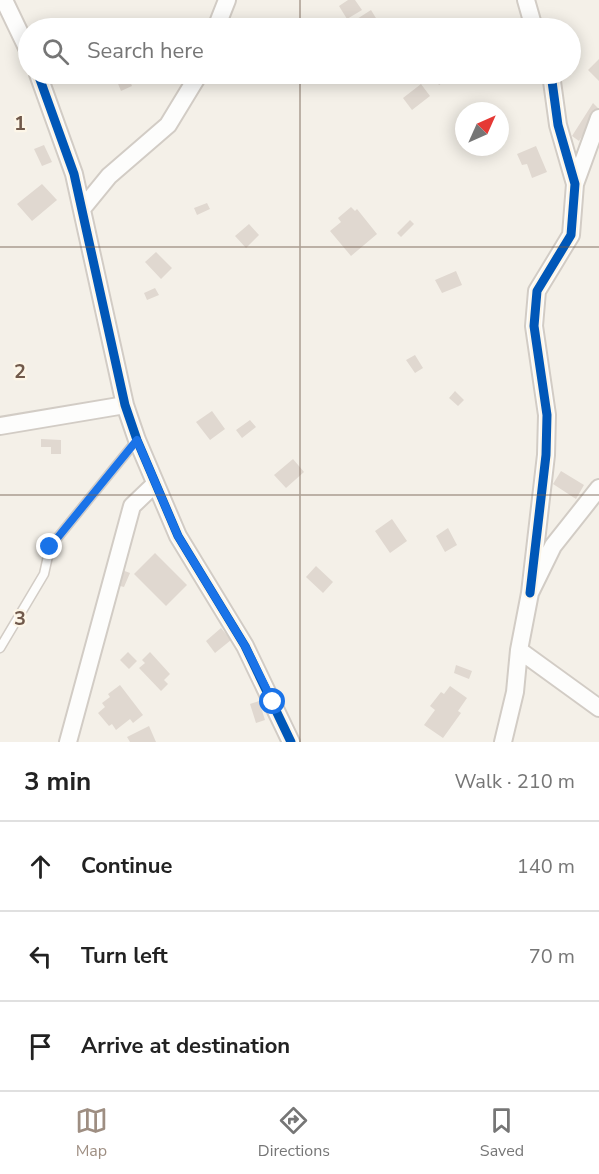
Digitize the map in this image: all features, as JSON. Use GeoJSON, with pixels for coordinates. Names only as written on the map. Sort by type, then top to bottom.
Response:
{"type":"FeatureCollection","features":[{"type":"Feature","properties":{"kind":"street"},"geometry":{"type":"LineString","coordinates":[[4,0],[18,29]]}},
{"type":"Feature","properties":{"kind":"street"},"geometry":{"type":"LineString","coordinates":[[220,18],[227,0]]}},
{"type":"Feature","properties":{"kind":"street"},"geometry":{"type":"LineString","coordinates":[[526,0],[531,18]]}},
{"type":"Feature","properties":{"kind":"street"},"geometry":{"type":"LineString","coordinates":[[42,84],[57,121],[82,208],[125,405],[137,440],[178,536],[245,646],[291,742]]}},
{"type":"Feature","properties":{"kind":"street"},"geometry":{"type":"LineString","coordinates":[[82,208],[108,176],[168,125],[193,84]]}},
{"type":"Feature","properties":{"kind":"street"},"geometry":{"type":"LineString","coordinates":[[552,84],[558,125],[575,184]]}},
{"type":"Feature","properties":{"kind":"street"},"geometry":{"type":"LineString","coordinates":[[503,742],[515,692],[519,650],[530,593],[547,425],[542,370],[534,326],[537,291],[571,235],[575,184],[599,118]]}},
{"type":"Feature","properties":{"kind":"street"},"geometry":{"type":"LineString","coordinates":[[0,426],[125,405]]}},
{"type":"Feature","properties":{"kind":"street"},"geometry":{"type":"LineString","coordinates":[[68,742],[132,506],[155,484]]}},
{"type":"Feature","properties":{"kind":"street"},"geometry":{"type":"LineString","coordinates":[[530,593],[553,546],[599,488]]}},
{"type":"Feature","properties":{"kind":"street"},"geometry":{"type":"LineString","coordinates":[[519,650],[599,708]]}},
{"type":"Feature","properties":{"kind":"lane"},"geometry":{"type":"LineString","coordinates":[[0,648],[44,574],[50,547],[137,440]]}},
{"type":"Feature","properties":{"kind":"building"},"geometry":{"type":"Polygon","coordinates":[[[348,0],[355,0],[362,10],[346,18],[339,6],[348,0]]]}},
{"type":"Feature","properties":{"kind":"building"},"geometry":{"type":"Polygon","coordinates":[[[371,10],[376,18],[358,18],[371,10]]]}},
{"type":"Feature","properties":{"kind":"building"},"geometry":{"type":"Polygon","coordinates":[[[599,59],[599,81],[588,70],[599,59]]]}},
{"type":"Feature","properties":{"kind":"building"},"geometry":{"type":"Polygon","coordinates":[[[118,84],[131,84],[132,86],[121,91],[118,84]]]}},
{"type":"Feature","properties":{"kind":"building"},"geometry":{"type":"Polygon","coordinates":[[[421,84],[430,96],[412,110],[403,98],[421,84]]]}},
{"type":"Feature","properties":{"kind":"building"},"geometry":{"type":"Polygon","coordinates":[[[593,103],[599,109],[579,141],[572,136],[593,103]]]}},
{"type":"Feature","properties":{"kind":"building"},"geometry":{"type":"Polygon","coordinates":[[[44,145],[52,162],[42,166],[34,149],[44,145]]]}},
{"type":"Feature","properties":{"kind":"building"},"geometry":{"type":"Polygon","coordinates":[[[536,146],[547,172],[532,178],[527,164],[522,165],[517,154],[536,146]]]}},
{"type":"Feature","properties":{"kind":"building"},"geometry":{"type":"Polygon","coordinates":[[[42,184],[57,200],[32,221],[17,204],[42,184]]]}},
{"type":"Feature","properties":{"kind":"building"},"geometry":{"type":"Polygon","coordinates":[[[207,203],[210,209],[197,215],[194,208],[207,203]]]}},
{"type":"Feature","properties":{"kind":"building"},"geometry":{"type":"Polygon","coordinates":[[[351,207],[355,211],[357,209],[377,234],[351,256],[330,231],[341,222],[338,218],[351,207]]]}},
{"type":"Feature","properties":{"kind":"building"},"geometry":{"type":"Polygon","coordinates":[[[410,220],[414,224],[401,237],[397,233],[410,220]]]}},
{"type":"Feature","properties":{"kind":"building"},"geometry":{"type":"Polygon","coordinates":[[[249,224],[259,235],[246,248],[235,236],[249,224]]]}},
{"type":"Feature","properties":{"kind":"building"},"geometry":{"type":"Polygon","coordinates":[[[156,252],[172,268],[161,279],[145,262],[156,252]]]}},
{"type":"Feature","properties":{"kind":"building"},"geometry":{"type":"Polygon","coordinates":[[[456,271],[462,285],[442,293],[435,280],[456,271]]]}},
{"type":"Feature","properties":{"kind":"building"},"geometry":{"type":"Polygon","coordinates":[[[155,288],[159,295],[147,300],[144,293],[155,288]]]}},
{"type":"Feature","properties":{"kind":"building"},"geometry":{"type":"Polygon","coordinates":[[[415,355],[423,368],[415,373],[406,360],[415,355]]]}},
{"type":"Feature","properties":{"kind":"building"},"geometry":{"type":"Polygon","coordinates":[[[455,391],[464,400],[458,406],[449,398],[455,391]]]}},
{"type":"Feature","properties":{"kind":"building"},"geometry":{"type":"Polygon","coordinates":[[[212,411],[225,429],[210,440],[196,422],[212,411]]]}},
{"type":"Feature","properties":{"kind":"building"},"geometry":{"type":"Polygon","coordinates":[[[250,420],[256,427],[242,438],[236,430],[250,420]]]}},
{"type":"Feature","properties":{"kind":"building"},"geometry":{"type":"Polygon","coordinates":[[[41,439],[61,440],[61,454],[51,454],[51,447],[41,447],[41,439]]]}},
{"type":"Feature","properties":{"kind":"building"},"geometry":{"type":"Polygon","coordinates":[[[293,459],[304,472],[286,488],[274,475],[293,459]]]}},
{"type":"Feature","properties":{"kind":"building"},"geometry":{"type":"Polygon","coordinates":[[[561,471],[584,485],[576,499],[553,484],[561,471]]]}},
{"type":"Feature","properties":{"kind":"building"},"geometry":{"type":"Polygon","coordinates":[[[392,519],[407,541],[390,553],[375,531],[392,519]]]}},
{"type":"Feature","properties":{"kind":"building"},"geometry":{"type":"Polygon","coordinates":[[[448,528],[457,545],[445,552],[436,536],[448,528]]]}},
{"type":"Feature","properties":{"kind":"building"},"geometry":{"type":"Polygon","coordinates":[[[155,553],[187,585],[166,606],[134,574],[155,553]]]}},
{"type":"Feature","properties":{"kind":"building"},"geometry":{"type":"Polygon","coordinates":[[[316,566],[333,582],[323,593],[306,577],[316,566]]]}},
{"type":"Feature","properties":{"kind":"building"},"geometry":{"type":"Polygon","coordinates":[[[122,570],[130,573],[124,587],[116,585],[122,570]]]}},
{"type":"Feature","properties":{"kind":"building"},"geometry":{"type":"Polygon","coordinates":[[[221,628],[231,640],[215,653],[206,641],[221,628]]]}},
{"type":"Feature","properties":{"kind":"building"},"geometry":{"type":"Polygon","coordinates":[[[128,652],[137,661],[129,669],[120,660],[128,652]]]}},
{"type":"Feature","properties":{"kind":"building"},"geometry":{"type":"Polygon","coordinates":[[[150,652],[170,674],[164,680],[168,684],[161,691],[139,668],[145,663],[142,660],[150,652]]]}},
{"type":"Feature","properties":{"kind":"building"},"geometry":{"type":"Polygon","coordinates":[[[456,665],[472,671],[469,679],[454,673],[456,665]]]}},
{"type":"Feature","properties":{"kind":"building"},"geometry":{"type":"Polygon","coordinates":[[[120,685],[143,715],[133,723],[130,719],[116,730],[112,724],[109,726],[98,713],[105,707],[102,703],[110,697],[108,694],[120,685]]]}},
{"type":"Feature","properties":{"kind":"building"},"geometry":{"type":"Polygon","coordinates":[[[450,686],[467,698],[458,711],[461,713],[443,738],[424,725],[435,710],[430,706],[441,692],[444,694],[450,686]]]}},
{"type":"Feature","properties":{"kind":"building"},"geometry":{"type":"Polygon","coordinates":[[[259,701],[265,720],[256,723],[250,704],[259,701]]]}},
{"type":"Feature","properties":{"kind":"building"},"geometry":{"type":"Polygon","coordinates":[[[149,726],[156,742],[130,742],[127,737],[149,726]]]}},
{"type":"Feature","properties":{"kind":"cycle path"},"geometry":{"type":"LineString","coordinates":[[42,84],[74,174],[125,405],[137,440],[178,536],[245,646],[291,742]]}},
{"type":"Feature","properties":{"kind":"cycle path"},"geometry":{"type":"LineString","coordinates":[[530,593],[546,455],[547,415],[534,326],[537,291],[571,235],[575,184],[558,125],[552,84]]}},
{"type":"Feature","properties":{"kind":"route"},"geometry":{"type":"LineString","coordinates":[[50,547],[68,522],[137,440],[178,536],[245,646],[273,702]]}}]}
